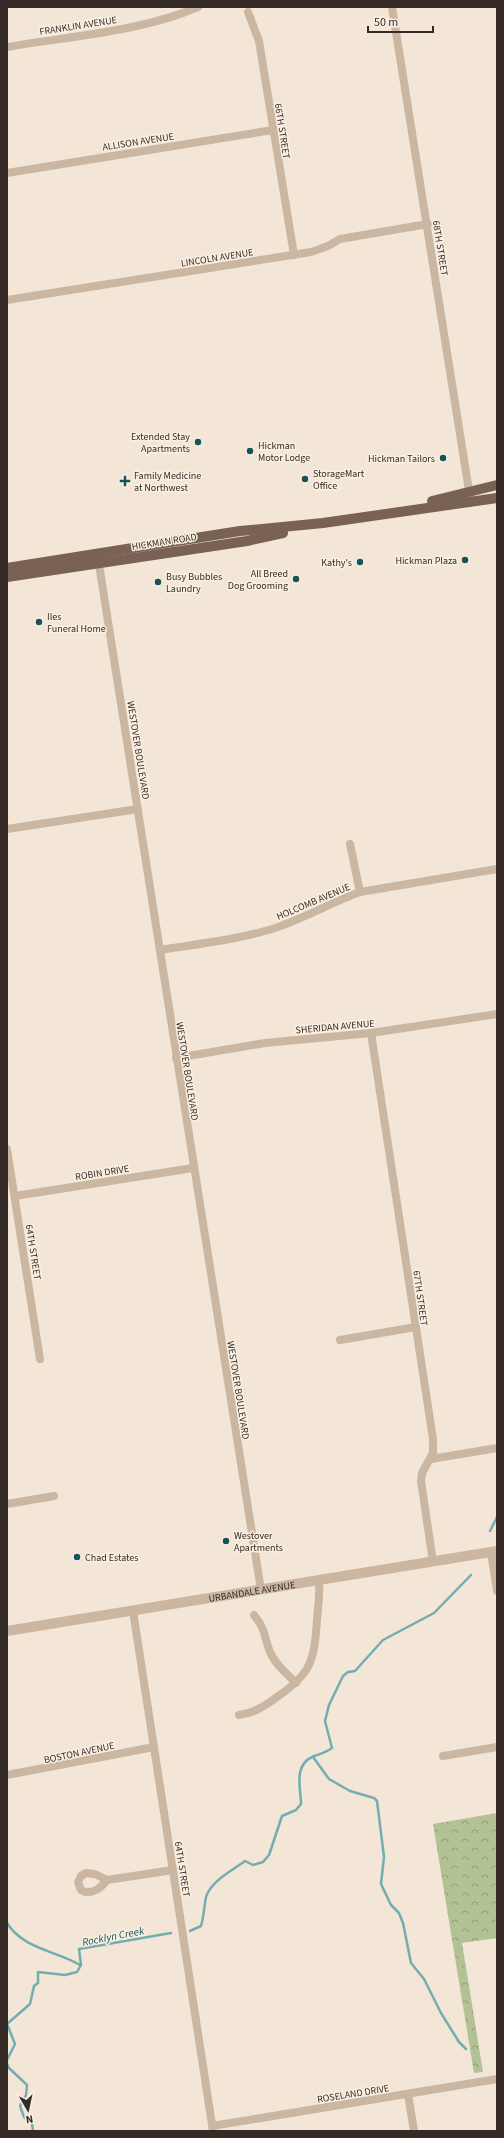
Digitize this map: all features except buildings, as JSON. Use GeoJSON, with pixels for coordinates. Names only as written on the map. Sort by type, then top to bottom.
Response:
{"type":"FeatureCollection","features":[{"type":"Feature","properties":{"kind":"main road","name":"HICKMAN ROAD"},"geometry":{"type":"LineString","coordinates":[[7,577],[240,531],[323,523],[399,511],[470,497],[497,485]]}},
{"type":"Feature","properties":{"kind":"main road","name":"HICKMAN ROAD"},"geometry":{"type":"LineString","coordinates":[[470,497],[497,498]]}},
{"type":"Feature","properties":{"kind":"main road","name":"HICKMAN ROAD"},"geometry":{"type":"LineString","coordinates":[[7,568],[98,558]]}},
{"type":"Feature","properties":{"kind":"street","name":"FRANKLIN AVENUE"},"geometry":{"type":"LineString","coordinates":[[7,47],[149,24],[179,15],[198,7]]}},
{"type":"Feature","properties":{"kind":"street","name":"68TH STREET"},"geometry":{"type":"LineString","coordinates":[[392,7],[428,224],[470,497]]}},
{"type":"Feature","properties":{"kind":"street","name":"66TH STREET"},"geometry":{"type":"LineString","coordinates":[[248,12],[259,41],[294,255]]}},
{"type":"Feature","properties":{"kind":"street","name":"ALLISON AVENUE"},"geometry":{"type":"LineString","coordinates":[[7,173],[273,130]]}},
{"type":"Feature","properties":{"kind":"street","name":"LINCOLN AVENUE"},"geometry":{"type":"LineString","coordinates":[[7,300],[294,255],[328,246],[340,239],[428,224]]}},
{"type":"Feature","properties":{"kind":"street","name":"WESTOVER BOULEVARD"},"geometry":{"type":"LineString","coordinates":[[98,558],[193,1168],[261,1590]]}},
{"type":"Feature","properties":{"kind":"street"},"geometry":{"type":"LineString","coordinates":[[7,829],[138,809]]}},
{"type":"Feature","properties":{"kind":"street"},"geometry":{"type":"LineString","coordinates":[[350,844],[360,892]]}},
{"type":"Feature","properties":{"kind":"street","name":"HOLCOMB AVENUE"},"geometry":{"type":"LineString","coordinates":[[160,950],[234,938],[271,929],[312,914],[337,901],[360,892],[497,870]]}},
{"type":"Feature","properties":{"kind":"street","name":"SHERIDAN AVENUE"},"geometry":{"type":"LineString","coordinates":[[176,1058],[265,1043],[371,1033],[497,1014]]}},
{"type":"Feature","properties":{"kind":"street","name":"67TH STREET"},"geometry":{"type":"LineString","coordinates":[[371,1033],[433,1439],[431,1459],[422,1473],[420,1481],[433,1562]]}},
{"type":"Feature","properties":{"kind":"street","name":"64TH STREET"},"geometry":{"type":"LineString","coordinates":[[7,1149],[40,1359]]}},
{"type":"Feature","properties":{"kind":"street","name":"ROBIN DRIVE"},"geometry":{"type":"LineString","coordinates":[[14,1196],[193,1168]]}},
{"type":"Feature","properties":{"kind":"street"},"geometry":{"type":"LineString","coordinates":[[340,1340],[416,1327]]}},
{"type":"Feature","properties":{"kind":"street"},"geometry":{"type":"LineString","coordinates":[[431,1459],[497,1448]]}},
{"type":"Feature","properties":{"kind":"street"},"geometry":{"type":"LineString","coordinates":[[7,1504],[54,1496]]}},
{"type":"Feature","properties":{"kind":"street"},"geometry":{"type":"LineString","coordinates":[[494,1552],[497,1591]]}},
{"type":"Feature","properties":{"kind":"street","name":"URBANDALE AVENUE"},"geometry":{"type":"LineString","coordinates":[[7,1631],[494,1552]]}},
{"type":"Feature","properties":{"kind":"street"},"geometry":{"type":"LineString","coordinates":[[239,1715],[255,1711],[267,1704],[296,1683],[306,1672],[314,1652],[319,1581]]}},
{"type":"Feature","properties":{"kind":"street","name":"64TH STREET"},"geometry":{"type":"LineString","coordinates":[[133,1611],[212,2129]]}},
{"type":"Feature","properties":{"kind":"street"},"geometry":{"type":"LineString","coordinates":[[254,1615],[264,1629],[270,1653],[276,1662],[296,1683]]}},
{"type":"Feature","properties":{"kind":"street","name":"BOSTON AVENUE"},"geometry":{"type":"LineString","coordinates":[[7,1776],[55,1768],[154,1747]]}},
{"type":"Feature","properties":{"kind":"street"},"geometry":{"type":"LineString","coordinates":[[443,1756],[497,1747]]}},
{"type":"Feature","properties":{"kind":"street"},"geometry":{"type":"LineString","coordinates":[[107,1880],[173,1870]]}},
{"type":"Feature","properties":{"kind":"street","name":"ROSELAND DRIVE"},"geometry":{"type":"LineString","coordinates":[[212,2129],[408,2094],[497,2080]]}},
{"type":"Feature","properties":{"kind":"street"},"geometry":{"type":"LineString","coordinates":[[408,2094],[414,2131]]}},
{"type":"Feature","properties":{"kind":"green space"},"geometry":{"type":"Polygon","coordinates":[[[497,1813],[497,1938],[462,1943],[483,2072],[474,2073],[433,1824],[497,1813]]]}},
{"type":"Feature","properties":{"kind":"waterway","name":"Rocklyn Creek"},"geometry":{"type":"LineString","coordinates":[[490,1531],[497,1517]]}},
{"type":"Feature","properties":{"kind":"waterway","name":"Rocklyn Creek"},"geometry":{"type":"LineString","coordinates":[[190,1931],[201,1926],[206,1897],[217,1881],[245,1861],[253,1865],[263,1862],[269,1855],[282,1816],[296,1810],[301,1804],[299,1778],[302,1766],[312,1757],[332,1748],[325,1721],[329,1705],[343,1676],[348,1672],[355,1671],[383,1640],[434,1613],[471,1575]]}},
{"type":"Feature","properties":{"kind":"waterway"},"geometry":{"type":"LineString","coordinates":[[313,1757],[329,1779],[350,1791],[374,1798],[377,1801],[384,1857],[381,1884],[391,1905],[399,1913],[403,1923],[411,1963],[424,1979],[441,2013],[459,2042],[466,2049]]}},
{"type":"Feature","properties":{"kind":"waterway"},"geometry":{"type":"LineString","coordinates":[[7,1923],[22,1939],[80,1965]]}},
{"type":"Feature","properties":{"kind":"waterway","name":"Rocklyn Creek"},"geometry":{"type":"LineString","coordinates":[[7,2060],[15,2044],[7,2024],[30,2004],[34,1986],[38,1983],[38,1972],[65,1975],[77,1972],[81,1965],[79,1949],[171,1933]]}},
{"type":"Feature","properties":{"kind":"waterway","name":"Rocklyn Creek"},"geometry":{"type":"LineString","coordinates":[[7,2064],[9,2068],[27,2085],[26,2095],[20,2106],[24,2117],[32,2124],[33,2131]]}},
{"type":"Feature","properties":{"kind":"place","name":"Extended Stay Apartments"},"geometry":{"type":"Point","coordinates":[198,442]}},
{"type":"Feature","properties":{"kind":"place","name":"Hickman Motor Lodge"},"geometry":{"type":"Point","coordinates":[250,451]}},
{"type":"Feature","properties":{"kind":"place","name":"Hickman Tailors"},"geometry":{"type":"Point","coordinates":[443,458]}},
{"type":"Feature","properties":{"kind":"place","name":"StorageMart Office"},"geometry":{"type":"Point","coordinates":[305,479]}},
{"type":"Feature","properties":{"kind":"place","name":"Family Medicine at Northwest"},"geometry":{"type":"Point","coordinates":[125,481]}},
{"type":"Feature","properties":{"kind":"place","name":"Hickman Plaza"},"geometry":{"type":"Point","coordinates":[465,560]}},
{"type":"Feature","properties":{"kind":"place","name":"Kathy's"},"geometry":{"type":"Point","coordinates":[360,562]}},
{"type":"Feature","properties":{"kind":"place","name":"All Breed Dog Grooming"},"geometry":{"type":"Point","coordinates":[296,579]}},
{"type":"Feature","properties":{"kind":"place","name":"Busy Bubbles Laundry"},"geometry":{"type":"Point","coordinates":[158,582]}},
{"type":"Feature","properties":{"kind":"place","name":"Iles Funeral Home"},"geometry":{"type":"Point","coordinates":[39,622]}},
{"type":"Feature","properties":{"kind":"place","name":"Westover Apartments"},"geometry":{"type":"Point","coordinates":[226,1541]}},
{"type":"Feature","properties":{"kind":"place","name":"Chad Estates"},"geometry":{"type":"Point","coordinates":[77,1557]}}]}
